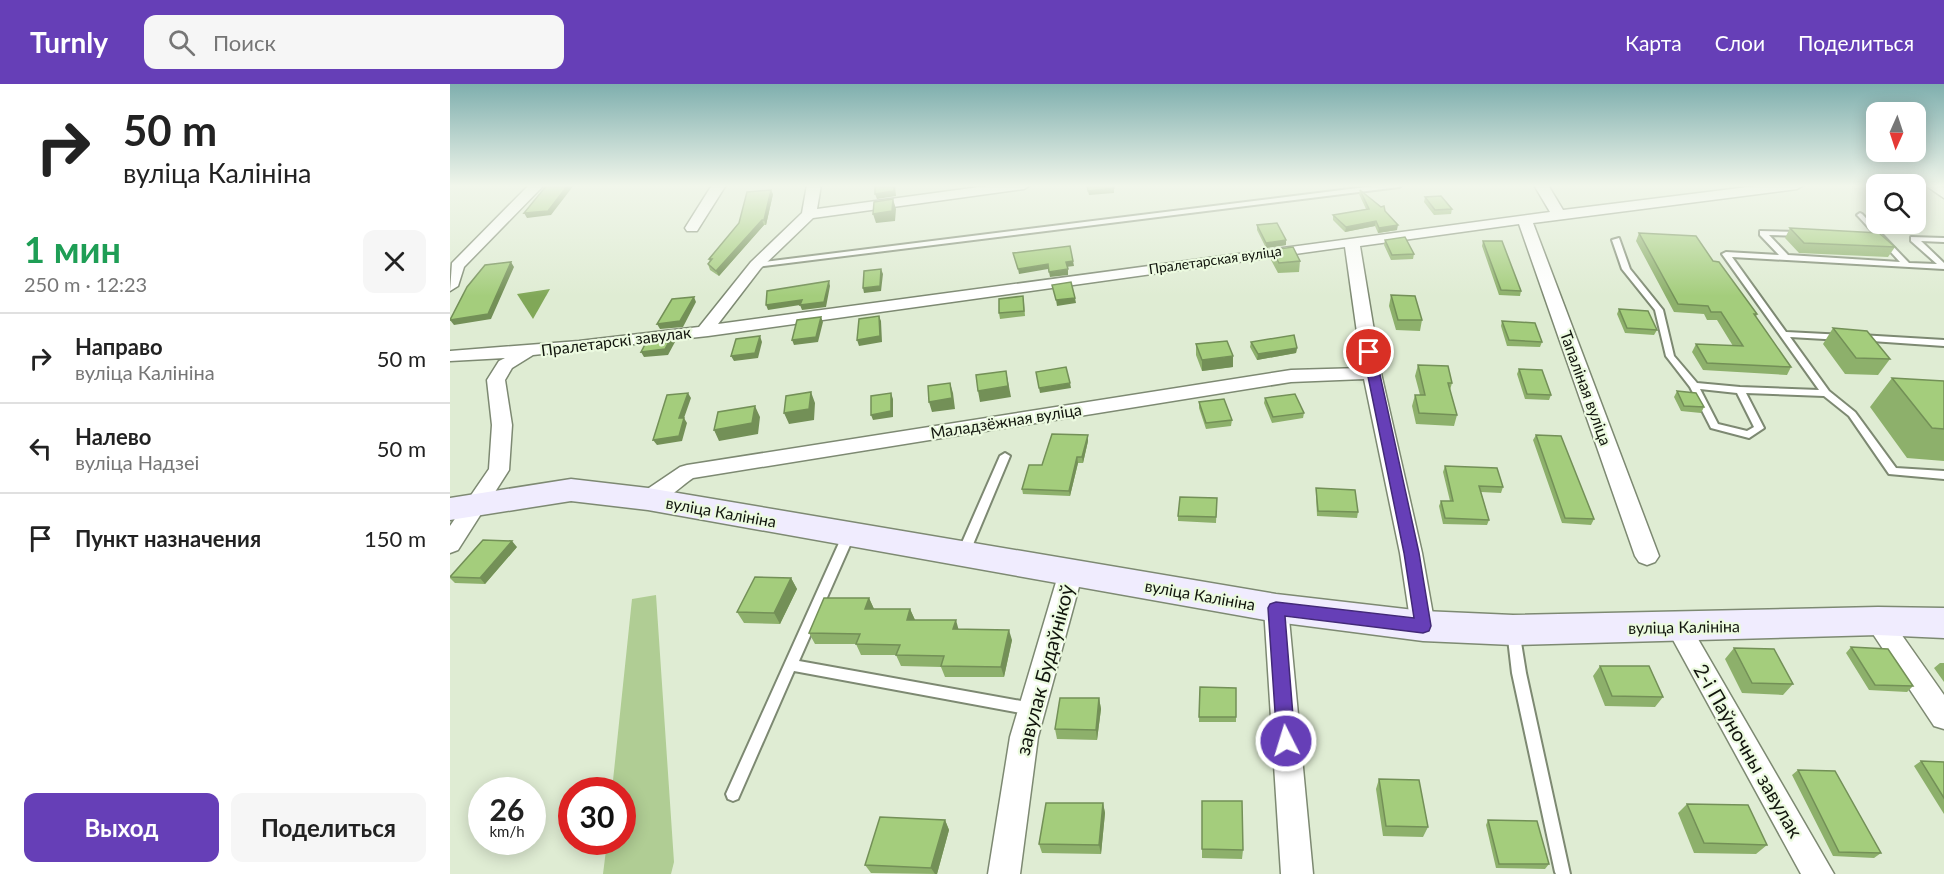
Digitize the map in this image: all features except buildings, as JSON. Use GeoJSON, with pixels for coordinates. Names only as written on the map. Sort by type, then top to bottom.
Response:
{"type":"FeatureCollection","features":[{"type":"Feature","properties":{"kind":"main road","name":"вуліца Калініна"},"geometry":{"type":"LineString","coordinates":[[462,507],[571,490],[648,499],[1276,608],[1423,626],[1513,630],[1878,621],[1944,623]]}},
{"type":"Feature","properties":{"kind":"street"},"geometry":{"type":"LineString","coordinates":[[450,286],[453,266],[499,222]]}},
{"type":"Feature","properties":{"kind":"street"},"geometry":{"type":"LineString","coordinates":[[692,228],[696,222]]}},
{"type":"Feature","properties":{"kind":"street"},"geometry":{"type":"LineString","coordinates":[[705,330],[756,265],[799,222]]}},
{"type":"Feature","properties":{"kind":"street","name":"Пралетарская вуліца"},"geometry":{"type":"LineString","coordinates":[[705,330],[1510,222]]}},
{"type":"Feature","properties":{"kind":"street","name":"Тапаліная вуліца"},"geometry":{"type":"LineString","coordinates":[[1526,222],[1647,556]]}},
{"type":"Feature","properties":{"kind":"street"},"geometry":{"type":"LineString","coordinates":[[1352,242],[1372,373],[1411,553],[1423,626]]}},
{"type":"Feature","properties":{"kind":"street","name":"Пралетарскі завулак"},"geometry":{"type":"LineString","coordinates":[[450,357],[526,352],[705,330]]}},
{"type":"Feature","properties":{"kind":"street"},"geometry":{"type":"LineString","coordinates":[[450,544],[462,507],[499,470],[502,425],[495,384],[505,365],[526,352]]}},
{"type":"Feature","properties":{"kind":"street"},"geometry":{"type":"LineString","coordinates":[[450,357],[470,358],[495,384]]}},
{"type":"Feature","properties":{"kind":"street","name":"Маладзёжная вуліца"},"geometry":{"type":"LineString","coordinates":[[648,499],[687,472],[1291,376],[1372,373]]}},
{"type":"Feature","properties":{"kind":"street","name":"завулак Будаўнікоў"},"geometry":{"type":"LineString","coordinates":[[1004,874],[1024,737],[1071,572]]}},
{"type":"Feature","properties":{"kind":"street"},"geometry":{"type":"LineString","coordinates":[[1276,608],[1297,874]]}},
{"type":"Feature","properties":{"kind":"street"},"geometry":{"type":"LineString","coordinates":[[1878,621],[1944,717]]}},
{"type":"Feature","properties":{"kind":"street","name":"2-і Паўночны завулак"},"geometry":{"type":"LineString","coordinates":[[1678,627],[1818,874]]}},
{"type":"Feature","properties":{"kind":"lane"},"geometry":{"type":"LineString","coordinates":[[756,265],[1103,222]]}},
{"type":"Feature","properties":{"kind":"lane"},"geometry":{"type":"LineString","coordinates":[[1867,222],[1905,263]]}},
{"type":"Feature","properties":{"kind":"lane"},"geometry":{"type":"LineString","coordinates":[[1785,257],[1763,233],[1805,235]]}},
{"type":"Feature","properties":{"kind":"lane"},"geometry":{"type":"LineString","coordinates":[[1872,238],[1883,239]]}},
{"type":"Feature","properties":{"kind":"lane"},"geometry":{"type":"LineString","coordinates":[[1943,266],[1914,238],[1944,240]]}},
{"type":"Feature","properties":{"kind":"lane"},"geometry":{"type":"LineString","coordinates":[[1616,240],[1626,270],[1659,310],[1670,356],[1694,386],[1714,426],[1749,435],[1759,428],[1740,390]]}},
{"type":"Feature","properties":{"kind":"lane"},"geometry":{"type":"LineString","coordinates":[[1943,266],[1726,254],[1826,393],[1852,414],[1893,471],[1944,475]]}},
{"type":"Feature","properties":{"kind":"lane"},"geometry":{"type":"LineString","coordinates":[[1784,334],[1944,343]]}},
{"type":"Feature","properties":{"kind":"lane"},"geometry":{"type":"LineString","coordinates":[[1694,386],[1826,393]]}},
{"type":"Feature","properties":{"kind":"lane"},"geometry":{"type":"LineString","coordinates":[[963,554],[1005,456]]}},
{"type":"Feature","properties":{"kind":"lane"},"geometry":{"type":"LineString","coordinates":[[733,794],[849,534]]}},
{"type":"Feature","properties":{"kind":"lane"},"geometry":{"type":"LineString","coordinates":[[1513,630],[1519,674],[1563,872]]}},
{"type":"Feature","properties":{"kind":"lane"},"geometry":{"type":"LineString","coordinates":[[790,665],[1032,709]]}},
{"type":"Feature","properties":{"kind":"shaded area"},"geometry":{"type":"Polygon","coordinates":[[[550,289],[533,319],[517,294],[550,289]]]}},
{"type":"Feature","properties":{"kind":"shaded area"},"geometry":{"type":"Polygon","coordinates":[[[656,595],[674,862],[671,874],[603,874],[605,855],[636,855],[636,777],[613,777],[632,599],[656,595]]]}},
{"type":"Feature","properties":{"kind":"route"},"geometry":{"type":"LineString","coordinates":[[1286,741],[1276,608],[1423,626],[1411,553],[1369,352]]}}]}
